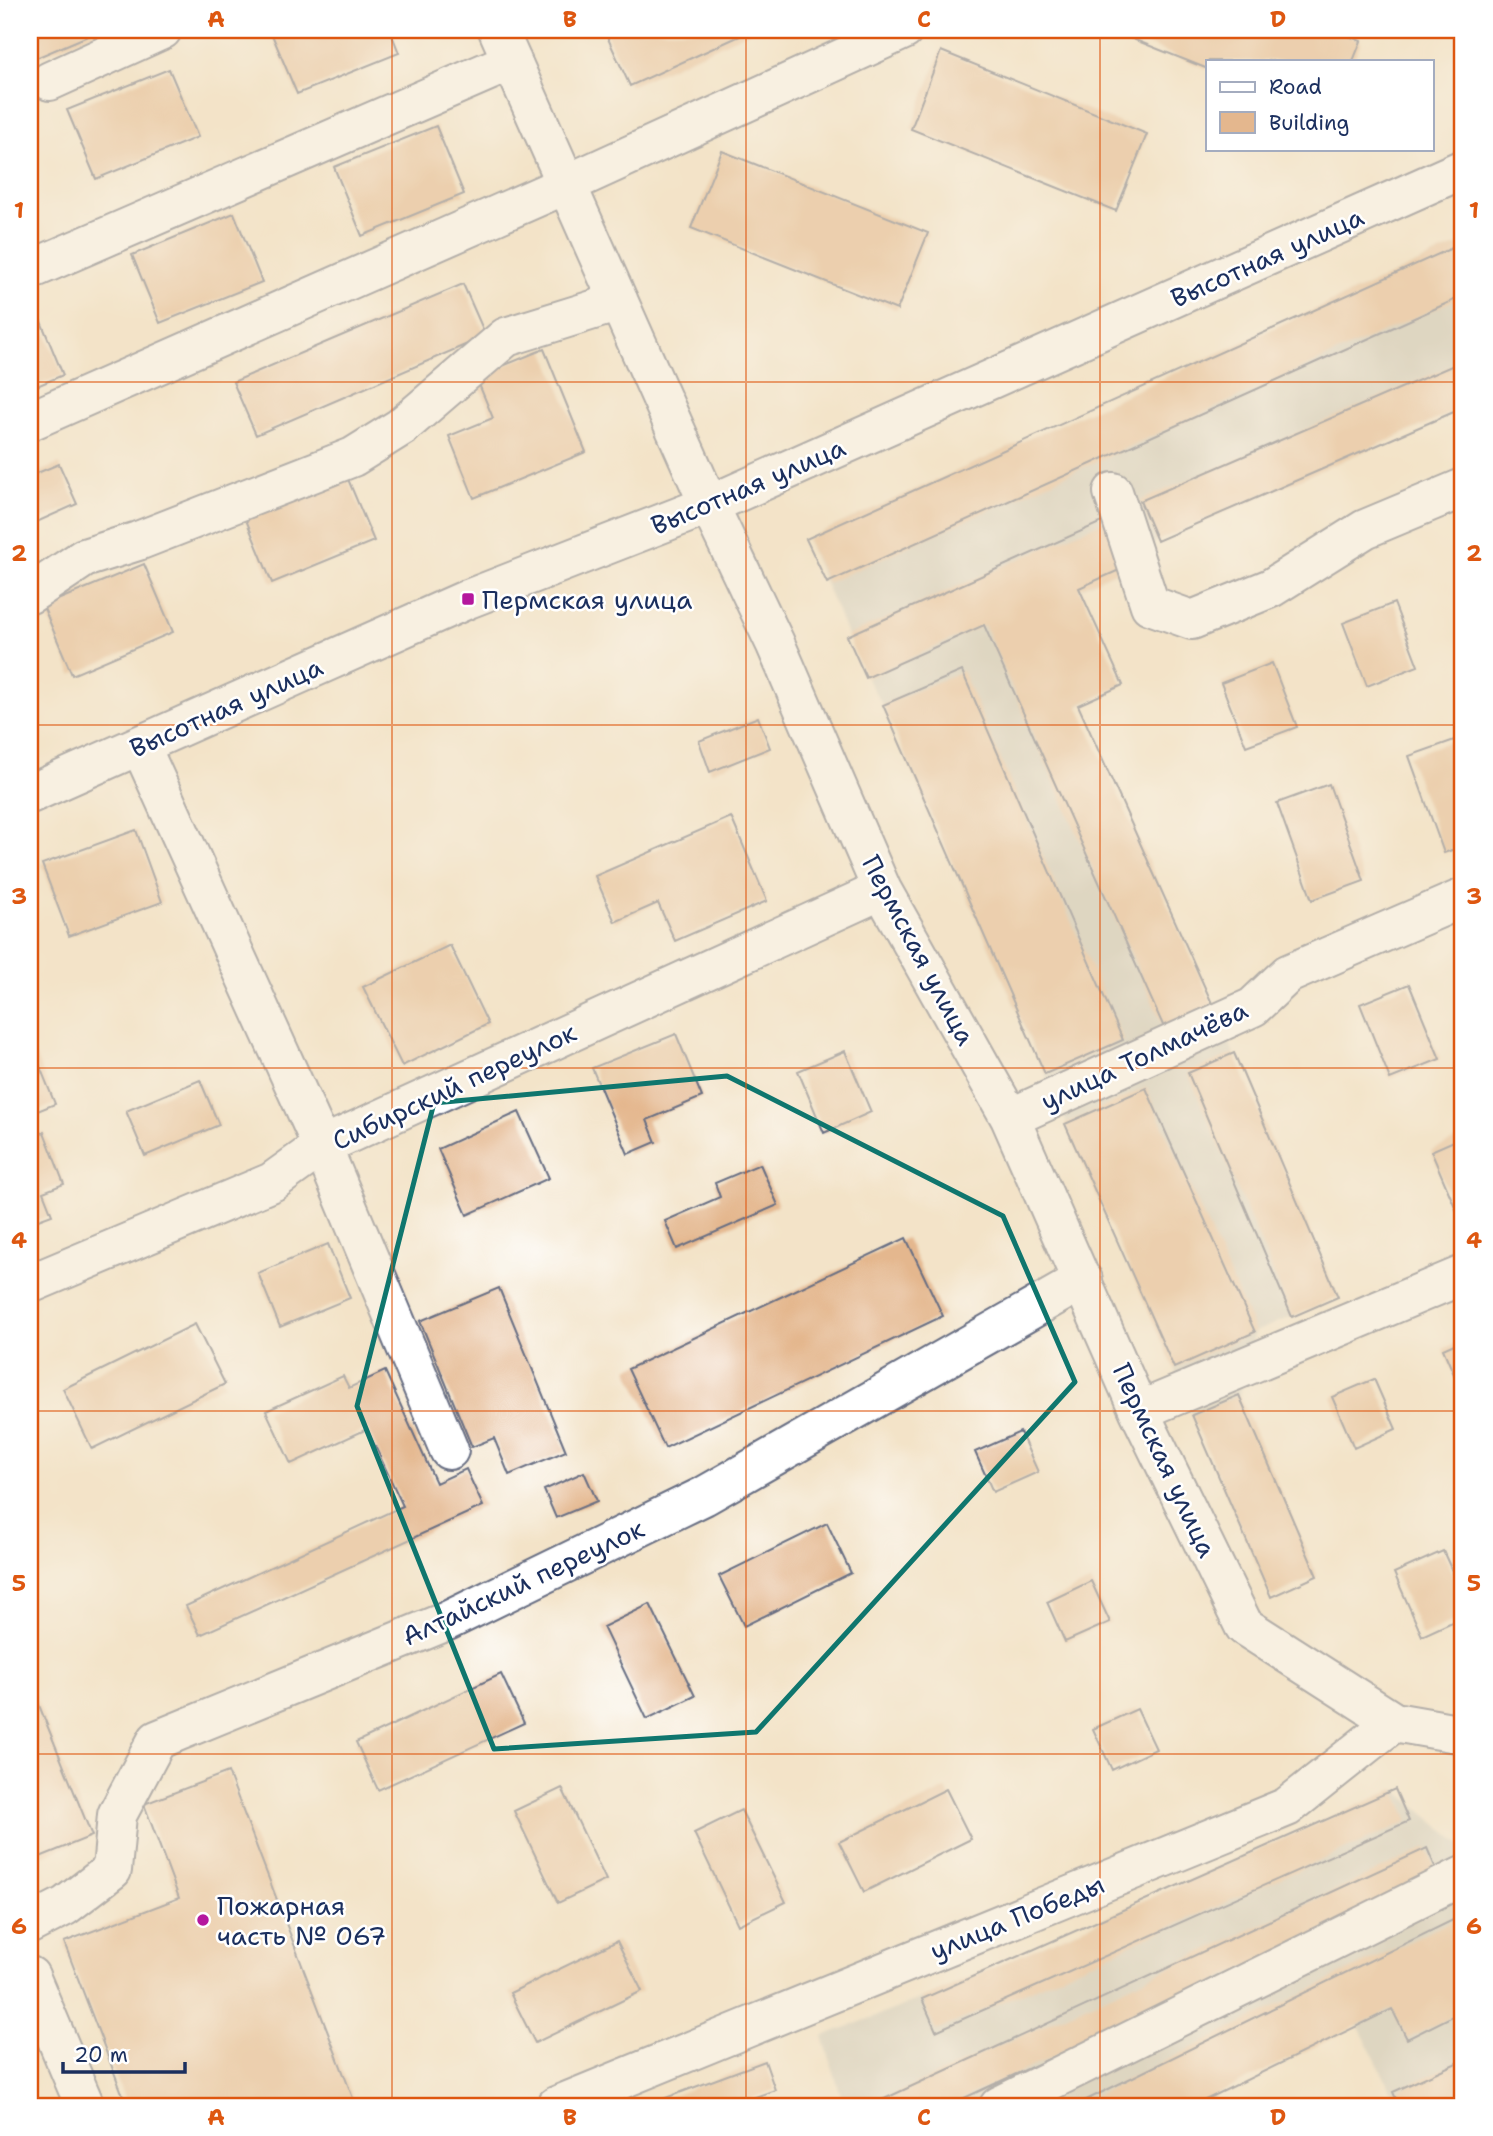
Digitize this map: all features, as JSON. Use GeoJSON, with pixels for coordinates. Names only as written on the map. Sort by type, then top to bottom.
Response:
{"type":"FeatureCollection","features":[{"type":"Feature","properties":{"kind":"street"},"geometry":{"type":"LineString","coordinates":[[50,81],[162,30]]}},
{"type":"Feature","properties":{"kind":"street"},"geometry":{"type":"LineString","coordinates":[[30,421],[567,184],[904,30]]}},
{"type":"Feature","properties":{"kind":"street"},"geometry":{"type":"LineString","coordinates":[[30,270],[505,46]]}},
{"type":"Feature","properties":{"kind":"street","name":"Пермская улица"},"geometry":{"type":"LineString","coordinates":[[505,46],[709,505],[775,643],[881,890],[1010,1118],[1139,1411],[1244,1626],[1394,1722]]}},
{"type":"Feature","properties":{"kind":"street","name":"Высотная улица"},"geometry":{"type":"LineString","coordinates":[[30,794],[468,599],[709,505],[1463,169]]}},
{"type":"Feature","properties":{"kind":"street"},"geometry":{"type":"LineString","coordinates":[[30,594],[84,558],[138,541],[353,457],[401,427],[506,337],[620,302]]}},
{"type":"Feature","properties":{"kind":"street"},"geometry":{"type":"LineString","coordinates":[[1113,492],[1150,605],[1192,620],[1271,588],[1365,529],[1463,488]]}},
{"type":"Feature","properties":{"kind":"street"},"geometry":{"type":"LineString","coordinates":[[140,745],[322,1146],[449,1450]]}},
{"type":"Feature","properties":{"kind":"street","name":"Сибирский переулок"},"geometry":{"type":"LineString","coordinates":[[30,1284],[272,1182],[322,1146],[881,890]]}},
{"type":"Feature","properties":{"kind":"street","name":"улица Толмачёва"},"geometry":{"type":"LineString","coordinates":[[1010,1118],[1253,1007],[1288,974],[1463,898]]}},
{"type":"Feature","properties":{"kind":"street"},"geometry":{"type":"LineString","coordinates":[[1139,1411],[1463,1275]]}},
{"type":"Feature","properties":{"kind":"street","name":"Алтайский переулок"},"geometry":{"type":"LineString","coordinates":[[30,1924],[65,1906],[112,1870],[117,1815],[157,1740],[447,1621],[692,1502],[1083,1280]]}},
{"type":"Feature","properties":{"kind":"street"},"geometry":{"type":"LineString","coordinates":[[1394,1722],[1463,1734]]}},
{"type":"Feature","properties":{"kind":"street","name":"улица Победы"},"geometry":{"type":"LineString","coordinates":[[556,2106],[1287,1807],[1394,1722]]}},
{"type":"Feature","properties":{"kind":"street"},"geometry":{"type":"LineString","coordinates":[[999,2106],[1463,1876]]}},
{"type":"Feature","properties":{"kind":"street"},"geometry":{"type":"LineString","coordinates":[[30,1976],[85,2106]]}},
{"type":"Feature","properties":{"kind":"highlighted area"},"geometry":{"type":"Polygon","coordinates":[[[727,1076],[1003,1216],[1075,1382],[756,1732],[494,1749],[357,1406],[434,1103],[727,1076]]]}},
{"type":"Feature","properties":{"kind":"shaded area"},"geometry":{"type":"Polygon","coordinates":[[[1463,243],[1463,408],[1157,541],[1126,567],[1079,589],[1123,685],[1078,706],[1234,1053],[1338,1297],[1255,1332],[1239,1395],[1317,1576],[1271,1597],[1174,1368],[883,705],[866,678],[806,539],[1463,243]]]}},
{"type":"Feature","properties":{"kind":"shaded area"},"geometry":{"type":"Polygon","coordinates":[[[1395,1789],[1463,1846],[1463,2106],[1399,2106],[1358,2025],[1214,2096],[1219,2106],[844,2106],[823,2036],[922,1999],[1395,1789]]]}},
{"type":"Feature","properties":{"kind":"building"},"geometry":{"type":"Polygon","coordinates":[[[30,30],[102,30],[36,58],[30,44],[30,30]]]}},
{"type":"Feature","properties":{"kind":"building"},"geometry":{"type":"Polygon","coordinates":[[[270,30],[390,30],[399,53],[297,94],[270,30]]]}},
{"type":"Feature","properties":{"kind":"building"},"geometry":{"type":"Polygon","coordinates":[[[604,30],[753,30],[630,86],[604,30]]]}},
{"type":"Feature","properties":{"kind":"building"},"geometry":{"type":"Polygon","coordinates":[[[1128,30],[1334,30],[1361,41],[1353,60],[1206,60],[1206,68],[1125,36],[1128,30]]]}},
{"type":"Feature","properties":{"kind":"building"},"geometry":{"type":"Polygon","coordinates":[[[941,51],[1147,134],[1116,211],[911,129],[941,51]]]}},
{"type":"Feature","properties":{"kind":"building"},"geometry":{"type":"Polygon","coordinates":[[[169,69],[198,137],[96,179],[67,110],[169,69]]]}},
{"type":"Feature","properties":{"kind":"building"},"geometry":{"type":"Polygon","coordinates":[[[436,126],[464,194],[362,236],[334,167],[436,126]]]}},
{"type":"Feature","properties":{"kind":"building"},"geometry":{"type":"Polygon","coordinates":[[[722,151],[928,233],[897,310],[691,228],[722,151]]]}},
{"type":"Feature","properties":{"kind":"building"},"geometry":{"type":"Polygon","coordinates":[[[234,213],[262,282],[160,323],[132,255],[234,213]]]}},
{"type":"Feature","properties":{"kind":"building"},"geometry":{"type":"Polygon","coordinates":[[[1463,243],[1463,296],[827,583],[806,539],[1463,243]]]}},
{"type":"Feature","properties":{"kind":"building"},"geometry":{"type":"Polygon","coordinates":[[[463,284],[486,336],[256,435],[233,382],[463,284]]]}},
{"type":"Feature","properties":{"kind":"building"},"geometry":{"type":"Polygon","coordinates":[[[35,307],[63,375],[30,389],[30,309],[35,307]]]}},
{"type":"Feature","properties":{"kind":"building"},"geometry":{"type":"Polygon","coordinates":[[[544,349],[586,452],[474,498],[449,436],[493,418],[476,377],[544,349]]]}},
{"type":"Feature","properties":{"kind":"building"},"geometry":{"type":"Polygon","coordinates":[[[1463,361],[1463,408],[1157,541],[1140,501],[1463,361]]]}},
{"type":"Feature","properties":{"kind":"building"},"geometry":{"type":"Polygon","coordinates":[[[59,464],[77,504],[30,525],[30,476],[59,464]]]}},
{"type":"Feature","properties":{"kind":"building"},"geometry":{"type":"Polygon","coordinates":[[[345,472],[374,541],[272,583],[244,515],[345,472]]]}},
{"type":"Feature","properties":{"kind":"building"},"geometry":{"type":"Polygon","coordinates":[[[1106,520],[1126,567],[1079,588],[1123,685],[1078,705],[1215,1010],[1166,1032],[984,625],[866,678],[847,636],[1106,520]]]}},
{"type":"Feature","properties":{"kind":"building"},"geometry":{"type":"Polygon","coordinates":[[[144,564],[173,632],[72,675],[43,606],[144,564]]]}},
{"type":"Feature","properties":{"kind":"building"},"geometry":{"type":"Polygon","coordinates":[[[1394,603],[1418,666],[1367,686],[1343,623],[1394,603]]]}},
{"type":"Feature","properties":{"kind":"building"},"geometry":{"type":"Polygon","coordinates":[[[1272,663],[1297,727],[1246,746],[1221,683],[1272,663]]]}},
{"type":"Feature","properties":{"kind":"building"},"geometry":{"type":"Polygon","coordinates":[[[962,671],[1123,1040],[1045,1074],[883,705],[962,671]]]}},
{"type":"Feature","properties":{"kind":"building"},"geometry":{"type":"Polygon","coordinates":[[[758,717],[770,748],[710,772],[699,741],[758,717]]]}},
{"type":"Feature","properties":{"kind":"building"},"geometry":{"type":"Polygon","coordinates":[[[1460,738],[1463,746],[1463,846],[1444,853],[1409,756],[1460,738]]]}},
{"type":"Feature","properties":{"kind":"building"},"geometry":{"type":"Polygon","coordinates":[[[1329,784],[1364,881],[1312,900],[1277,803],[1329,784]]]}},
{"type":"Feature","properties":{"kind":"building"},"geometry":{"type":"Polygon","coordinates":[[[731,817],[767,901],[675,941],[658,903],[615,922],[595,876],[731,817]]]}},
{"type":"Feature","properties":{"kind":"building"},"geometry":{"type":"Polygon","coordinates":[[[136,830],[162,902],[69,936],[42,864],[136,830]]]}},
{"type":"Feature","properties":{"kind":"building"},"geometry":{"type":"Polygon","coordinates":[[[450,945],[488,1024],[402,1066],[363,987],[450,945]]]}},
{"type":"Feature","properties":{"kind":"building"},"geometry":{"type":"Polygon","coordinates":[[[1409,984],[1440,1059],[1390,1079],[1360,1004],[1409,984]]]}},
{"type":"Feature","properties":{"kind":"building"},"geometry":{"type":"Polygon","coordinates":[[[676,1034],[702,1097],[647,1120],[656,1142],[628,1154],[592,1068],[676,1034]]]}},
{"type":"Feature","properties":{"kind":"building"},"geometry":{"type":"Polygon","coordinates":[[[30,1042],[55,1104],[30,1114],[30,1042]]]}},
{"type":"Feature","properties":{"kind":"building"},"geometry":{"type":"Polygon","coordinates":[[[845,1051],[871,1112],[824,1133],[798,1071],[845,1051]]]}},
{"type":"Feature","properties":{"kind":"building"},"geometry":{"type":"Polygon","coordinates":[[[1234,1053],[1338,1297],[1292,1317],[1188,1073],[1234,1053]]]}},
{"type":"Feature","properties":{"kind":"building"},"geometry":{"type":"Polygon","coordinates":[[[200,1080],[219,1125],[145,1156],[126,1111],[200,1080]]]}},
{"type":"Feature","properties":{"kind":"building"},"geometry":{"type":"Polygon","coordinates":[[[1146,1088],[1255,1332],[1174,1368],[1065,1124],[1146,1088]]]}},
{"type":"Feature","properties":{"kind":"building"},"geometry":{"type":"Polygon","coordinates":[[[519,1112],[549,1178],[467,1215],[438,1149],[519,1112]]]}},
{"type":"Feature","properties":{"kind":"building"},"geometry":{"type":"Polygon","coordinates":[[[44,1132],[64,1184],[43,1192],[52,1215],[30,1223],[30,1137],[44,1132]]]}},
{"type":"Feature","properties":{"kind":"building"},"geometry":{"type":"Polygon","coordinates":[[[1463,1137],[1463,1212],[1458,1214],[1431,1151],[1463,1137]]]}},
{"type":"Feature","properties":{"kind":"building"},"geometry":{"type":"Polygon","coordinates":[[[760,1164],[778,1205],[677,1249],[665,1221],[720,1197],[715,1183],[760,1164]]]}},
{"type":"Feature","properties":{"kind":"building"},"geometry":{"type":"Polygon","coordinates":[[[906,1238],[943,1316],[665,1448],[628,1369],[906,1238]]]}},
{"type":"Feature","properties":{"kind":"building"},"geometry":{"type":"Polygon","coordinates":[[[328,1244],[350,1298],[280,1327],[258,1273],[328,1244]]]}},
{"type":"Feature","properties":{"kind":"building"},"geometry":{"type":"Polygon","coordinates":[[[499,1288],[566,1451],[509,1475],[494,1438],[472,1447],[420,1321],[499,1288]]]}},
{"type":"Feature","properties":{"kind":"building"},"geometry":{"type":"Polygon","coordinates":[[[195,1324],[225,1384],[92,1449],[63,1389],[195,1324]]]}},
{"type":"Feature","properties":{"kind":"building"},"geometry":{"type":"Polygon","coordinates":[[[1463,1340],[1463,1395],[1443,1349],[1463,1340]]]}},
{"type":"Feature","properties":{"kind":"building"},"geometry":{"type":"Polygon","coordinates":[[[385,1371],[436,1483],[466,1469],[483,1506],[200,1635],[186,1606],[403,1506],[367,1429],[291,1464],[266,1411],[343,1376],[349,1388],[385,1371]]]}},
{"type":"Feature","properties":{"kind":"building"},"geometry":{"type":"Polygon","coordinates":[[[1374,1379],[1396,1429],[1354,1448],[1332,1397],[1374,1379]]]}},
{"type":"Feature","properties":{"kind":"building"},"geometry":{"type":"Polygon","coordinates":[[[1239,1395],[1317,1576],[1271,1597],[1192,1415],[1239,1395]]]}},
{"type":"Feature","properties":{"kind":"building"},"geometry":{"type":"Polygon","coordinates":[[[1020,1432],[1038,1472],[993,1492],[975,1452],[1020,1432]]]}},
{"type":"Feature","properties":{"kind":"building"},"geometry":{"type":"Polygon","coordinates":[[[584,1472],[597,1501],[556,1518],[544,1490],[584,1472]]]}},
{"type":"Feature","properties":{"kind":"building"},"geometry":{"type":"Polygon","coordinates":[[[827,1523],[851,1573],[744,1626],[719,1576],[827,1523]]]}},
{"type":"Feature","properties":{"kind":"building"},"geometry":{"type":"Polygon","coordinates":[[[1443,1551],[1463,1595],[1463,1617],[1422,1636],[1394,1573],[1443,1551]]]}},
{"type":"Feature","properties":{"kind":"building"},"geometry":{"type":"Polygon","coordinates":[[[1091,1581],[1110,1622],[1065,1642],[1047,1602],[1091,1581]]]}},
{"type":"Feature","properties":{"kind":"building"},"geometry":{"type":"Polygon","coordinates":[[[650,1604],[695,1696],[647,1719],[603,1627],[650,1604]]]}},
{"type":"Feature","properties":{"kind":"building"},"geometry":{"type":"Polygon","coordinates":[[[501,1674],[524,1723],[378,1790],[356,1742],[501,1674]]]}},
{"type":"Feature","properties":{"kind":"building"},"geometry":{"type":"Polygon","coordinates":[[[30,1683],[92,1836],[30,1861],[30,1683]]]}},
{"type":"Feature","properties":{"kind":"building"},"geometry":{"type":"Polygon","coordinates":[[[1137,1709],[1156,1749],[1112,1770],[1093,1729],[1137,1709]]]}},
{"type":"Feature","properties":{"kind":"building","name":"Пожарная часть № 067"},"geometry":{"type":"Polygon","coordinates":[[[228,1772],[356,2106],[127,2106],[64,1942],[179,1898],[144,1804],[228,1772]]]}},
{"type":"Feature","properties":{"kind":"building"},"geometry":{"type":"Polygon","coordinates":[[[562,1788],[606,1880],[558,1903],[514,1811],[562,1788]]]}},
{"type":"Feature","properties":{"kind":"building"},"geometry":{"type":"Polygon","coordinates":[[[946,1789],[971,1839],[864,1892],[839,1842],[946,1789]]]}},
{"type":"Feature","properties":{"kind":"building"},"geometry":{"type":"Polygon","coordinates":[[[1395,1789],[1409,1821],[936,2031],[922,1999],[1395,1789]]]}},
{"type":"Feature","properties":{"kind":"building"},"geometry":{"type":"Polygon","coordinates":[[[741,1810],[786,1902],[738,1925],[694,1833],[741,1810]]]}},
{"type":"Feature","properties":{"kind":"building"},"geometry":{"type":"Polygon","coordinates":[[[1427,1848],[1440,1878],[947,2106],[869,2106],[1427,1848]]]}},
{"type":"Feature","properties":{"kind":"building"},"geometry":{"type":"Polygon","coordinates":[[[1463,1915],[1463,2011],[1407,2039],[1392,2009],[1193,2106],[1074,2106],[1463,1915]]]}},
{"type":"Feature","properties":{"kind":"building"},"geometry":{"type":"Polygon","coordinates":[[[617,1941],[642,1991],[535,2043],[510,1993],[617,1941]]]}},
{"type":"Feature","properties":{"kind":"building"},"geometry":{"type":"Polygon","coordinates":[[[1463,2060],[1463,2106],[1399,2106],[1393,2092],[1463,2060]]]}},
{"type":"Feature","properties":{"kind":"building"},"geometry":{"type":"Polygon","coordinates":[[[765,2061],[775,2090],[730,2106],[644,2106],[765,2061]]]}},
{"type":"Feature","properties":{"kind":"place","name":"Пермская улица"},"geometry":{"type":"Point","coordinates":[468,599]}},
{"type":"Feature","properties":{"kind":"place","name":"Пожарная часть № 067"},"geometry":{"type":"Point","coordinates":[203,1920]}}]}
